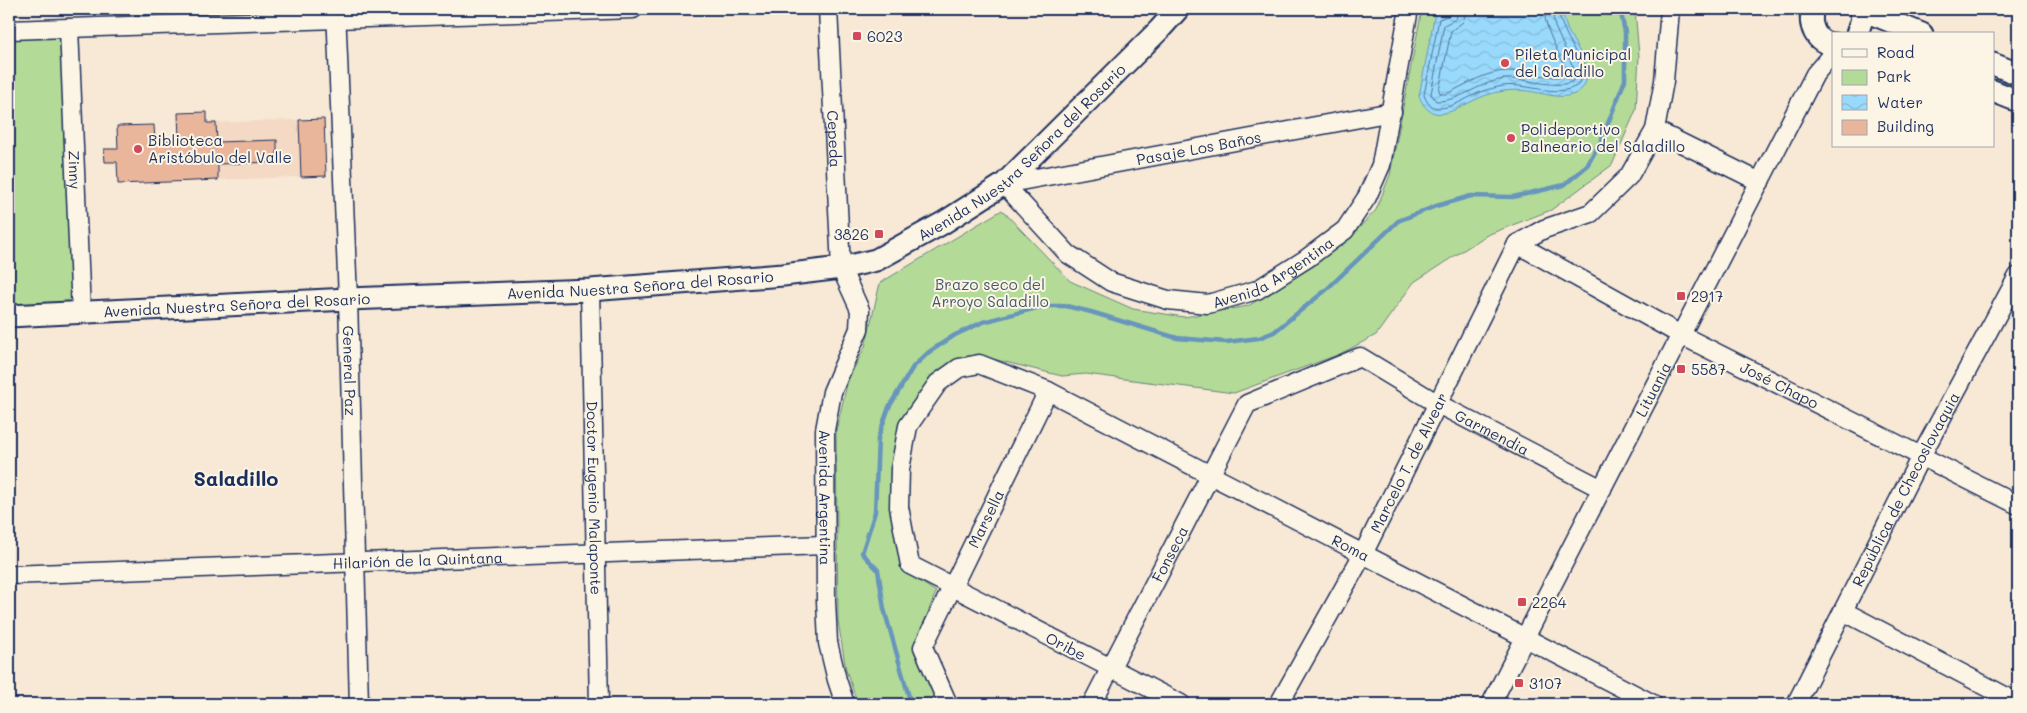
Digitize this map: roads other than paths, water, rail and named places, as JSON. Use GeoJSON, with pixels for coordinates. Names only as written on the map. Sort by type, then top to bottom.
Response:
{"type":"FeatureCollection","features":[{"type":"Feature","properties":{"kind":"street"},"geometry":{"type":"LineString","coordinates":[[9,30],[336,14],[633,9]]}},
{"type":"Feature","properties":{"kind":"street","name":"Cepeda"},"geometry":{"type":"LineString","coordinates":[[828,9],[841,268]]}},
{"type":"Feature","properties":{"kind":"street","name":"Avenida Nuestra Señora del Rosario"},"geometry":{"type":"LineString","coordinates":[[9,316],[348,298],[590,290],[841,268],[876,260],[943,223],[1004,184],[1159,30],[1176,9]]}},
{"type":"Feature","properties":{"kind":"street","name":"Avenida Argentina"},"geometry":{"type":"LineString","coordinates":[[1004,184],[1068,254],[1111,282],[1168,300],[1208,304],[1257,290],[1306,259],[1345,230],[1367,197],[1381,165],[1409,9]]}},
{"type":"Feature","properties":{"kind":"street"},"geometry":{"type":"LineString","coordinates":[[1517,244],[1544,229],[1591,213],[1629,176],[1655,130],[1664,81],[1670,9]]}},
{"type":"Feature","properties":{"kind":"street"},"geometry":{"type":"LineString","coordinates":[[1858,32],[1862,18],[1860,9]]}},
{"type":"Feature","properties":{"kind":"street"},"geometry":{"type":"LineString","coordinates":[[1860,9],[1917,32]]}},
{"type":"Feature","properties":{"kind":"street"},"geometry":{"type":"LineString","coordinates":[[1809,12],[1812,29],[1829,45]]}},
{"type":"Feature","properties":{"kind":"street","name":"General Paz"},"geometry":{"type":"LineString","coordinates":[[336,14],[348,298],[359,704]]}},
{"type":"Feature","properties":{"kind":"street","name":"Zinny"},"geometry":{"type":"LineString","coordinates":[[69,28],[81,313]]}},
{"type":"Feature","properties":{"kind":"street","name":"Lituania"},"geometry":{"type":"LineString","coordinates":[[1491,704],[1829,45]]}},
{"type":"Feature","properties":{"kind":"street"},"geometry":{"type":"LineString","coordinates":[[1994,64],[2018,74]]}},
{"type":"Feature","properties":{"kind":"street"},"geometry":{"type":"LineString","coordinates":[[1994,91],[2018,101]]}},
{"type":"Feature","properties":{"kind":"street","name":"Pasaje Los Baños"},"geometry":{"type":"LineString","coordinates":[[1004,184],[1392,112]]}},
{"type":"Feature","properties":{"kind":"street"},"geometry":{"type":"LineString","coordinates":[[1655,130],[1760,182]]}},
{"type":"Feature","properties":{"kind":"street","name":"José Chapo"},"geometry":{"type":"LineString","coordinates":[[1517,244],[1681,335],[2018,505]]}},
{"type":"Feature","properties":{"kind":"street","name":"Marcelo T. de Alvear"},"geometry":{"type":"LineString","coordinates":[[1279,704],[1363,554],[1517,244]]}},
{"type":"Feature","properties":{"kind":"street","name":"Avenida Argentina"},"geometry":{"type":"LineString","coordinates":[[841,268],[860,310],[859,329],[832,392],[826,430],[825,545],[828,643],[836,680],[845,704]]}},
{"type":"Feature","properties":{"kind":"street","name":"República de Checoslovaquia"},"geometry":{"type":"LineString","coordinates":[[1796,704],[1922,456],[2018,276]]}},
{"type":"Feature","properties":{"kind":"street","name":"Doctor Eugenio Malaponte"},"geometry":{"type":"LineString","coordinates":[[590,290],[599,704]]}},
{"type":"Feature","properties":{"kind":"street","name":"Garmendia"},"geometry":{"type":"LineString","coordinates":[[1360,357],[1438,404],[1602,489]]}},
{"type":"Feature","properties":{"kind":"street","name":"Fonseca"},"geometry":{"type":"LineString","coordinates":[[1092,704],[1247,404],[1360,357]]}},
{"type":"Feature","properties":{"kind":"street","name":"Oribe"},"geometry":{"type":"LineString","coordinates":[[1048,391],[979,364],[959,368],[938,383],[908,426],[900,469],[899,507],[910,565],[1181,704]]}},
{"type":"Feature","properties":{"kind":"street","name":"Roma"},"geometry":{"type":"LineString","coordinates":[[1048,391],[1653,704]]}},
{"type":"Feature","properties":{"kind":"street","name":"Marsella"},"geometry":{"type":"LineString","coordinates":[[948,704],[923,647],[1048,391]]}},
{"type":"Feature","properties":{"kind":"street","name":"Hilarión de la Quintana"},"geometry":{"type":"LineString","coordinates":[[9,575],[825,545]]}},
{"type":"Feature","properties":{"kind":"street"},"geometry":{"type":"LineString","coordinates":[[1843,611],[2018,703]]}},
{"type":"Feature","properties":{"kind":"water","name":"Pileta Municipal del Saladillo"},"geometry":{"type":"Polygon","coordinates":[[[1462,9],[1562,9],[1568,31],[1586,68],[1587,75],[1583,87],[1572,95],[1565,96],[1510,90],[1479,98],[1446,113],[1438,114],[1431,111],[1424,106],[1419,96],[1435,13],[1462,9]]]}},
{"type":"Feature","properties":{"kind":"waterway"},"geometry":{"type":"LineString","coordinates":[[911,704],[884,609],[878,570],[862,553],[875,512],[878,438],[889,407],[913,367],[929,352],[955,335],[983,322],[1044,306],[1066,306],[1091,312],[1177,338],[1226,342],[1259,338],[1274,332],[1326,290],[1398,221],[1436,206],[1471,196],[1513,197],[1564,185],[1587,166],[1601,141],[1625,80],[1625,32],[1620,9]]}},
{"type":"Feature","properties":{"kind":"place","name":"6023"},"geometry":{"type":"Point","coordinates":[857,36]}},
{"type":"Feature","properties":{"kind":"place","name":"Pileta Municipal del Saladillo"},"geometry":{"type":"Point","coordinates":[1505,63]}},
{"type":"Feature","properties":{"kind":"place","name":"Polideportivo Balneario del Saladillo"},"geometry":{"type":"Point","coordinates":[1511,138]}},
{"type":"Feature","properties":{"kind":"place","name":"Biblioteca Aristóbulo del Valle"},"geometry":{"type":"Point","coordinates":[138,149]}},
{"type":"Feature","properties":{"kind":"place","name":"3826"},"geometry":{"type":"Point","coordinates":[879,234]}},
{"type":"Feature","properties":{"kind":"place","name":"2917"},"geometry":{"type":"Point","coordinates":[1681,296]}},
{"type":"Feature","properties":{"kind":"place","name":"5587"},"geometry":{"type":"Point","coordinates":[1681,369]}},
{"type":"Feature","properties":{"kind":"place","name":"2264"},"geometry":{"type":"Point","coordinates":[1522,602]}},
{"type":"Feature","properties":{"kind":"place","name":"3107"},"geometry":{"type":"Point","coordinates":[1519,683]}},
{"type":"Feature","properties":{"kind":"district","name":"Saladillo"},"geometry":{"type":"Point","coordinates":[236,478]}},
{"type":"Feature","properties":{"kind":"park label","name":"Brazo seco del Arroyo Saladillo"},"geometry":{"type":"Point","coordinates":[990,292]}}]}
